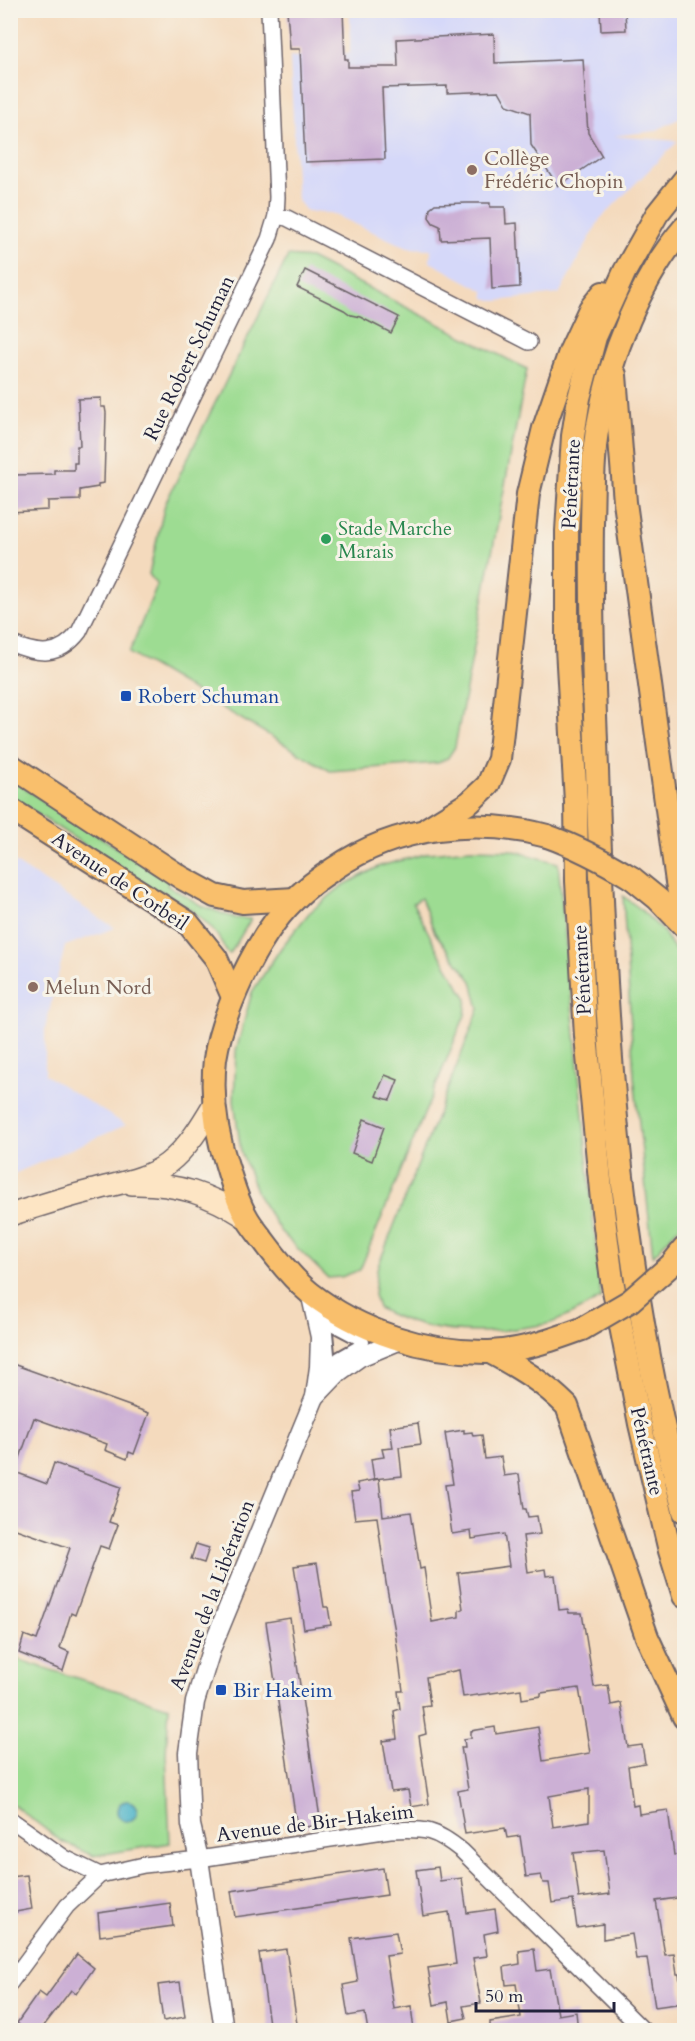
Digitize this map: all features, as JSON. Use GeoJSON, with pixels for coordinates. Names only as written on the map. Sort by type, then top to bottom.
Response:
{"type":"FeatureCollection","features":[{"type":"Feature","properties":{"kind":"main road"},"geometry":{"type":"LineString","coordinates":[[424,830],[470,802],[488,785],[499,759],[528,494],[544,428],[570,352],[590,309],[638,250],[657,214],[684,180]]}},
{"type":"Feature","properties":{"kind":"main road","name":"Pénétrante"},"geometry":{"type":"LineString","coordinates":[[684,228],[653,273],[631,316],[606,386],[596,436],[593,467],[591,585],[603,942],[614,1090],[632,1256],[650,1358],[684,1511]]}},
{"type":"Feature","properties":{"kind":"main road","name":"Pénétrante"},"geometry":{"type":"LineString","coordinates":[[638,250],[609,302],[595,337],[579,398],[573,436],[567,531],[567,648],[586,1036],[603,1211],[623,1345],[670,1551],[684,1596]]}},
{"type":"Feature","properties":{"kind":"main road"},"geometry":{"type":"LineString","coordinates":[[614,362],[627,514],[677,882],[684,918]]}},
{"type":"Feature","properties":{"kind":"main road"},"geometry":{"type":"LineString","coordinates":[[10,765],[182,879],[215,896],[243,902],[295,899]]}},
{"type":"Feature","properties":{"kind":"main road","name":"Avenue de Corbeil"},"geometry":{"type":"LineString","coordinates":[[10,809],[187,922],[216,958],[233,997]]}},
{"type":"Feature","properties":{"kind":"main road"},"geometry":{"type":"LineString","coordinates":[[678,1257],[630,1301],[582,1329],[538,1344],[490,1352],[451,1350],[401,1340],[357,1322],[310,1292],[280,1264],[247,1218],[238,1201],[222,1154],[215,1119],[215,1059],[233,997],[254,953],[295,899],[353,856],[368,848],[424,830],[495,826],[526,830],[573,845],[602,859],[632,878],[658,899],[684,926]]}},
{"type":"Feature","properties":{"kind":"main road"},"geometry":{"type":"LineString","coordinates":[[10,1215],[150,1173],[174,1158],[201,1128],[215,1102]]}},
{"type":"Feature","properties":{"kind":"main road"},"geometry":{"type":"LineString","coordinates":[[119,1184],[154,1183],[186,1188],[227,1205],[247,1218]]}},
{"type":"Feature","properties":{"kind":"main road"},"geometry":{"type":"LineString","coordinates":[[490,1352],[529,1373],[547,1386],[567,1406],[647,1637],[684,1717]]}},
{"type":"Feature","properties":{"kind":"street","name":"Rue Robert Schuman"},"geometry":{"type":"LineString","coordinates":[[10,643],[37,653],[49,653],[69,642],[79,632],[269,239],[276,216],[277,197],[269,10]]}},
{"type":"Feature","properties":{"kind":"street"},"geometry":{"type":"LineString","coordinates":[[276,216],[287,218],[529,342]]}},
{"type":"Feature","properties":{"kind":"street","name":"Avenue de la Libération"},"geometry":{"type":"LineString","coordinates":[[224,2031],[199,1859],[191,1825],[188,1753],[195,1702],[212,1647],[315,1396],[320,1337],[310,1292]]}},
{"type":"Feature","properties":{"kind":"street"},"geometry":{"type":"LineString","coordinates":[[326,1322],[364,1342],[339,1357],[331,1366],[326,1365],[328,1354],[326,1322]]}},
{"type":"Feature","properties":{"kind":"street","name":"Avenue de la Libération"},"geometry":{"type":"LineString","coordinates":[[315,1396],[339,1372],[360,1357],[401,1340]]}},
{"type":"Feature","properties":{"kind":"street"},"geometry":{"type":"LineString","coordinates":[[10,1819],[65,1858],[100,1875],[67,1906],[10,1983]]}},
{"type":"Feature","properties":{"kind":"street","name":"Avenue de Bir-Hakeim"},"geometry":{"type":"LineString","coordinates":[[100,1875],[144,1865],[199,1859],[390,1830],[431,1831],[448,1839],[462,1851],[643,2031]]}},
{"type":"Feature","properties":{"kind":"shaded area","name":"Collège Frédéric Chopin"},"geometry":{"type":"Polygon","coordinates":[[[350,11],[684,11],[684,116],[655,131],[614,136],[678,141],[600,219],[559,294],[496,301],[485,298],[484,291],[430,262],[431,249],[408,248],[331,213],[307,212],[297,199],[290,57],[350,53],[350,11]]]}},
{"type":"Feature","properties":{"kind":"shaded area","name":"Melun Nord"},"geometry":{"type":"Polygon","coordinates":[[[11,860],[115,928],[65,946],[45,1029],[45,1075],[126,1125],[11,1175],[11,860]]]}},
{"type":"Feature","properties":{"kind":"green space","name":"Stade Marche Marais"},"geometry":{"type":"Polygon","coordinates":[[[288,256],[310,258],[527,369],[455,747],[447,759],[438,763],[330,771],[129,653],[157,585],[149,574],[165,504],[288,256]]]}},
{"type":"Feature","properties":{"kind":"green space"},"geometry":{"type":"Polygon","coordinates":[[[10,779],[169,881],[167,885],[202,906],[235,918],[251,919],[230,954],[208,925],[191,910],[162,891],[160,894],[11,797],[10,779]]]}},
{"type":"Feature","properties":{"kind":"green space"},"geometry":{"type":"Polygon","coordinates":[[[470,849],[511,850],[558,863],[601,1298],[551,1323],[509,1330],[470,1332],[432,1328],[396,1317],[378,1308],[374,1295],[377,1269],[479,1009],[472,981],[435,933],[421,898],[413,903],[439,953],[467,999],[465,1015],[360,1270],[341,1277],[328,1278],[281,1232],[258,1196],[241,1152],[234,1101],[236,1051],[252,992],[281,948],[309,913],[342,886],[380,866],[429,853],[470,849]]]}},
{"type":"Feature","properties":{"kind":"green space"},"geometry":{"type":"Polygon","coordinates":[[[623,896],[663,931],[684,964],[684,1216],[679,1227],[653,1256],[634,1076],[623,896]]]}},
{"type":"Feature","properties":{"kind":"green space"},"geometry":{"type":"Polygon","coordinates":[[[10,1657],[169,1707],[166,1754],[170,1843],[93,1856],[61,1841],[11,1803],[10,1657]]]}},
{"type":"Feature","properties":{"kind":"water"},"geometry":{"type":"Polygon","coordinates":[[[127,1801],[134,1804],[137,1811],[134,1818],[127,1821],[120,1818],[117,1811],[120,1804],[127,1801]]]}},
{"type":"Feature","properties":{"kind":"building"},"geometry":{"type":"Polygon","coordinates":[[[287,10],[343,10],[345,59],[348,59],[348,67],[398,67],[397,39],[494,34],[495,63],[583,59],[588,133],[602,156],[558,186],[531,145],[530,113],[507,105],[499,91],[447,93],[447,86],[382,88],[385,159],[305,162],[300,49],[290,49],[287,10]]]}},
{"type":"Feature","properties":{"kind":"building"},"geometry":{"type":"Polygon","coordinates":[[[600,10],[625,10],[626,30],[601,31],[600,10]]]}},
{"type":"Feature","properties":{"kind":"building"},"geometry":{"type":"Polygon","coordinates":[[[490,203],[490,207],[505,207],[506,224],[517,223],[520,287],[492,289],[490,238],[441,240],[440,226],[433,223],[429,217],[430,208],[435,204],[490,203]]]}},
{"type":"Feature","properties":{"kind":"building"},"geometry":{"type":"Polygon","coordinates":[[[305,270],[399,317],[391,333],[297,287],[305,270]]]}},
{"type":"Feature","properties":{"kind":"building"},"geometry":{"type":"Polygon","coordinates":[[[101,398],[101,407],[105,407],[106,413],[104,483],[98,484],[98,487],[80,490],[80,500],[48,501],[48,510],[10,512],[10,492],[15,492],[14,475],[54,474],[54,470],[74,470],[74,463],[77,463],[77,446],[80,446],[78,399],[101,398]]]}},
{"type":"Feature","properties":{"kind":"building"},"geometry":{"type":"Polygon","coordinates":[[[385,1075],[398,1080],[390,1100],[376,1096],[385,1075]]]}},
{"type":"Feature","properties":{"kind":"building"},"geometry":{"type":"Polygon","coordinates":[[[364,1119],[384,1127],[372,1161],[352,1153],[364,1119]]]}},
{"type":"Feature","properties":{"kind":"building"},"geometry":{"type":"Polygon","coordinates":[[[10,1363],[149,1413],[134,1454],[129,1452],[127,1459],[105,1450],[107,1444],[34,1418],[15,1472],[47,1484],[54,1463],[121,1487],[109,1522],[118,1525],[109,1549],[100,1546],[75,1615],[71,1613],[60,1648],[69,1652],[63,1671],[19,1653],[24,1635],[37,1640],[70,1548],[10,1527],[10,1363]]]}},
{"type":"Feature","properties":{"kind":"building"},"geometry":{"type":"Polygon","coordinates":[[[418,1423],[421,1444],[399,1447],[402,1476],[374,1479],[371,1459],[384,1457],[382,1449],[393,1448],[390,1427],[418,1423]]]}},
{"type":"Feature","properties":{"kind":"building"},"geometry":{"type":"Polygon","coordinates":[[[464,1430],[464,1433],[472,1432],[473,1436],[482,1435],[485,1459],[501,1457],[504,1476],[519,1474],[524,1509],[528,1517],[537,1516],[540,1534],[523,1536],[528,1572],[545,1569],[546,1576],[555,1575],[559,1610],[568,1609],[569,1613],[582,1613],[594,1687],[608,1685],[611,1705],[621,1703],[628,1747],[642,1745],[645,1763],[628,1766],[633,1806],[638,1805],[639,1814],[668,1810],[674,1855],[683,1854],[684,1897],[656,1901],[665,1955],[674,1954],[683,2003],[655,2007],[647,1958],[636,1959],[632,1934],[603,1939],[603,1924],[577,1928],[573,1900],[552,1903],[549,1883],[543,1883],[541,1875],[526,1877],[520,1836],[507,1838],[505,1828],[465,1834],[458,1791],[468,1789],[461,1747],[465,1747],[464,1739],[471,1738],[471,1731],[495,1727],[496,1734],[538,1727],[543,1761],[590,1753],[579,1688],[541,1693],[541,1696],[522,1699],[521,1689],[463,1697],[459,1670],[426,1677],[430,1705],[422,1706],[426,1734],[419,1736],[429,1804],[411,1807],[408,1790],[391,1792],[383,1741],[397,1739],[394,1711],[400,1709],[398,1691],[403,1691],[395,1631],[377,1517],[355,1519],[351,1492],[359,1491],[357,1483],[379,1479],[383,1516],[411,1512],[420,1569],[424,1568],[432,1622],[459,1617],[459,1610],[463,1609],[458,1573],[509,1566],[504,1534],[472,1539],[471,1531],[452,1534],[445,1485],[453,1484],[445,1433],[464,1430]],[[589,1789],[549,1796],[553,1827],[589,1821],[589,1789]],[[604,1850],[573,1853],[579,1898],[610,1894],[604,1850]]]}},
{"type":"Feature","properties":{"kind":"building"},"geometry":{"type":"Polygon","coordinates":[[[196,1544],[209,1548],[204,1563],[191,1559],[196,1544]]]}},
{"type":"Feature","properties":{"kind":"building"},"geometry":{"type":"Polygon","coordinates":[[[317,1563],[324,1607],[328,1607],[331,1625],[304,1629],[294,1566],[317,1563]]]}},
{"type":"Feature","properties":{"kind":"building"},"geometry":{"type":"Polygon","coordinates":[[[290,1618],[321,1825],[297,1828],[266,1622],[290,1618]]]}},
{"type":"Feature","properties":{"kind":"building"},"geometry":{"type":"Polygon","coordinates":[[[438,1867],[440,1881],[462,1878],[467,1913],[495,1909],[498,1931],[484,1934],[487,1956],[473,1958],[481,2003],[463,2006],[466,2018],[451,2021],[448,2002],[434,2005],[428,1968],[456,1964],[449,1912],[423,1916],[416,1870],[438,1867]]]}},
{"type":"Feature","properties":{"kind":"building"},"geometry":{"type":"Polygon","coordinates":[[[383,1868],[387,1895],[235,1917],[231,1891],[383,1868]]]}},
{"type":"Feature","properties":{"kind":"building"},"geometry":{"type":"Polygon","coordinates":[[[27,1875],[32,1909],[10,1913],[10,1877],[27,1875]]]}},
{"type":"Feature","properties":{"kind":"building"},"geometry":{"type":"Polygon","coordinates":[[[170,1903],[173,1926],[100,1936],[98,1913],[170,1903]]]}},
{"type":"Feature","properties":{"kind":"building"},"geometry":{"type":"Polygon","coordinates":[[[396,1932],[400,1954],[386,1956],[394,2009],[411,2006],[414,2031],[368,2031],[365,2013],[348,2016],[343,1985],[358,1982],[351,1938],[396,1932]]]}},
{"type":"Feature","properties":{"kind":"building"},"geometry":{"type":"Polygon","coordinates":[[[286,1949],[298,2031],[270,2031],[259,1953],[286,1949]]]}},
{"type":"Feature","properties":{"kind":"building"},"geometry":{"type":"Polygon","coordinates":[[[534,1949],[537,1971],[550,1969],[558,2015],[576,2012],[578,2031],[490,2031],[490,2022],[521,2017],[516,1984],[506,1985],[504,1967],[520,1964],[519,1951],[534,1949]]]}},
{"type":"Feature","properties":{"kind":"building"},"geometry":{"type":"Polygon","coordinates":[[[77,1954],[94,1968],[76,1994],[71,1990],[40,2031],[26,2031],[17,2023],[39,1992],[46,1997],[77,1954]]]}},
{"type":"Feature","properties":{"kind":"building"},"geometry":{"type":"Polygon","coordinates":[[[180,1982],[185,2017],[163,2021],[158,1985],[180,1982]]]}},
{"type":"Feature","properties":{"kind":"place","name":"Collège Frédéric Chopin"},"geometry":{"type":"Point","coordinates":[472,170]}},
{"type":"Feature","properties":{"kind":"place","name":"Stade Marche Marais"},"geometry":{"type":"Point","coordinates":[326,539]}},
{"type":"Feature","properties":{"kind":"place","name":"Robert Schuman"},"geometry":{"type":"Point","coordinates":[126,696]}},
{"type":"Feature","properties":{"kind":"place","name":"Melun Nord"},"geometry":{"type":"Point","coordinates":[33,987]}},
{"type":"Feature","properties":{"kind":"place","name":"Bir Hakeim"},"geometry":{"type":"Point","coordinates":[221,1690]}}]}
